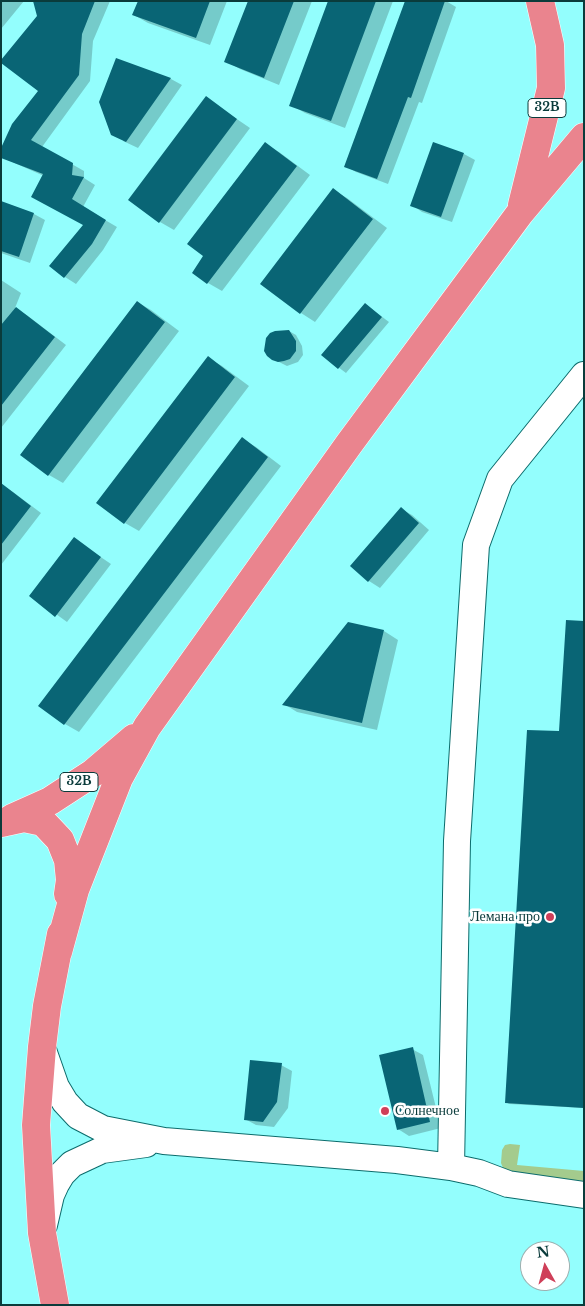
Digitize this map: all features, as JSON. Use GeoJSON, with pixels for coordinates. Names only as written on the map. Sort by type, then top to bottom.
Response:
{"type":"FeatureCollection","features":[{"type":"Feature","properties":{"kind":"highway","name":"32B"},"geometry":{"type":"LineString","coordinates":[[520,213],[551,88],[550,45],[540,1]]}},
{"type":"Feature","properties":{"kind":"highway"},"geometry":{"type":"LineString","coordinates":[[58,952],[75,890],[112,795],[119,778],[147,727],[348,444],[520,213],[584,137]]}},
{"type":"Feature","properties":{"kind":"highway","name":"32B"},"geometry":{"type":"LineString","coordinates":[[1,823],[50,801],[93,773],[147,727]]}},
{"type":"Feature","properties":{"kind":"highway"},"geometry":{"type":"LineString","coordinates":[[1,823],[24,818],[43,822],[60,840],[68,860],[70,880],[47,1006],[36,1125],[42,1233],[55,1305]]}},
{"type":"Feature","properties":{"kind":"street"},"geometry":{"type":"LineString","coordinates":[[451,1167],[457,841],[476,545],[500,479],[584,375]]}},
{"type":"Feature","properties":{"kind":"street"},"geometry":{"type":"LineString","coordinates":[[42,1047],[56,1087],[65,1102],[78,1116],[102,1129],[164,1141],[397,1160],[451,1167],[478,1173],[508,1184],[584,1195]]}},
{"type":"Feature","properties":{"kind":"street"},"geometry":{"type":"LineString","coordinates":[[42,1233],[51,1195],[62,1174],[72,1164],[102,1150],[164,1141]]}},
{"type":"Feature","properties":{"kind":"green space"},"geometry":{"type":"Polygon","coordinates":[[[505,1145],[520,1145],[517,1165],[584,1171],[584,1181],[513,1175],[503,1168],[501,1163],[502,1150],[505,1145]]]}},
{"type":"Feature","properties":{"kind":"building"},"geometry":{"type":"Polygon","coordinates":[[[33,1],[95,1],[82,34],[79,75],[31,140],[73,163],[72,175],[84,177],[72,199],[106,220],[92,244],[64,278],[49,266],[83,225],[31,197],[43,174],[1,158],[1,148],[12,124],[38,91],[1,63],[1,60],[37,16],[33,1]]]}},
{"type":"Feature","properties":{"kind":"building"},"geometry":{"type":"Polygon","coordinates":[[[138,1],[210,1],[196,38],[132,15],[138,1]]]}},
{"type":"Feature","properties":{"kind":"building"},"geometry":{"type":"Polygon","coordinates":[[[248,1],[294,1],[264,78],[224,62],[248,1]]]}},
{"type":"Feature","properties":{"kind":"building"},"geometry":{"type":"Polygon","coordinates":[[[328,1],[376,1],[331,121],[289,106],[328,1]]]}},
{"type":"Feature","properties":{"kind":"building"},"geometry":{"type":"Polygon","coordinates":[[[405,1],[445,1],[411,98],[408,97],[377,179],[344,167],[405,1]]]}},
{"type":"Feature","properties":{"kind":"building"},"geometry":{"type":"Polygon","coordinates":[[[116,58],[171,78],[126,142],[111,135],[99,102],[116,58]]]}},
{"type":"Feature","properties":{"kind":"building"},"geometry":{"type":"Polygon","coordinates":[[[206,96],[237,119],[159,223],[128,200],[206,96]]]}},
{"type":"Feature","properties":{"kind":"building"},"geometry":{"type":"Polygon","coordinates":[[[265,142],[297,166],[207,284],[192,273],[203,256],[187,244],[265,142]]]}},
{"type":"Feature","properties":{"kind":"building"},"geometry":{"type":"Polygon","coordinates":[[[433,142],[464,153],[441,217],[410,206],[433,142]]]}},
{"type":"Feature","properties":{"kind":"building"},"geometry":{"type":"Polygon","coordinates":[[[333,188],[373,219],[300,314],[260,284],[333,188]]]}},
{"type":"Feature","properties":{"kind":"building"},"geometry":{"type":"Polygon","coordinates":[[[1,201],[34,213],[19,257],[1,251],[1,201]]]}},
{"type":"Feature","properties":{"kind":"building"},"geometry":{"type":"Polygon","coordinates":[[[137,301],[165,322],[48,476],[20,455],[137,301]]]}},
{"type":"Feature","properties":{"kind":"building"},"geometry":{"type":"Polygon","coordinates":[[[365,303],[382,317],[338,369],[321,355],[365,303]]]}},
{"type":"Feature","properties":{"kind":"building"},"geometry":{"type":"Polygon","coordinates":[[[16,307],[55,337],[1,406],[1,325],[16,307]]]}},
{"type":"Feature","properties":{"kind":"building"},"geometry":{"type":"Polygon","coordinates":[[[289,330],[296,341],[296,351],[290,359],[278,362],[272,360],[264,351],[266,338],[275,331],[289,330]]]}},
{"type":"Feature","properties":{"kind":"building"},"geometry":{"type":"Polygon","coordinates":[[[208,356],[235,377],[124,524],[96,503],[208,356]]]}},
{"type":"Feature","properties":{"kind":"building"},"geometry":{"type":"Polygon","coordinates":[[[242,437],[268,457],[64,725],[38,706],[242,437]]]}},
{"type":"Feature","properties":{"kind":"building"},"geometry":{"type":"Polygon","coordinates":[[[1,483],[31,506],[1,545],[1,483]]]}},
{"type":"Feature","properties":{"kind":"building"},"geometry":{"type":"Polygon","coordinates":[[[401,507],[419,523],[368,582],[350,566],[401,507]]]}},
{"type":"Feature","properties":{"kind":"building"},"geometry":{"type":"Polygon","coordinates":[[[74,537],[101,557],[55,617],[29,596],[74,537]]]}},
{"type":"Feature","properties":{"kind":"building","name":"Лемана про"},"geometry":{"type":"Polygon","coordinates":[[[566,620],[584,621],[584,1108],[505,1103],[527,730],[559,731],[566,620]]]}},
{"type":"Feature","properties":{"kind":"building"},"geometry":{"type":"Polygon","coordinates":[[[348,622],[384,630],[362,723],[282,705],[348,622]]]}},
{"type":"Feature","properties":{"kind":"building"},"geometry":{"type":"Polygon","coordinates":[[[413,1047],[430,1122],[397,1130],[379,1055],[413,1047]]]}},
{"type":"Feature","properties":{"kind":"building"},"geometry":{"type":"Polygon","coordinates":[[[250,1060],[282,1063],[277,1102],[263,1122],[244,1120],[250,1060]]]}},
{"type":"Feature","properties":{"kind":"place","name":"Лемана про"},"geometry":{"type":"Point","coordinates":[550,917]}},
{"type":"Feature","properties":{"kind":"place","name":"Солнечное"},"geometry":{"type":"Point","coordinates":[385,1111]}}]}
